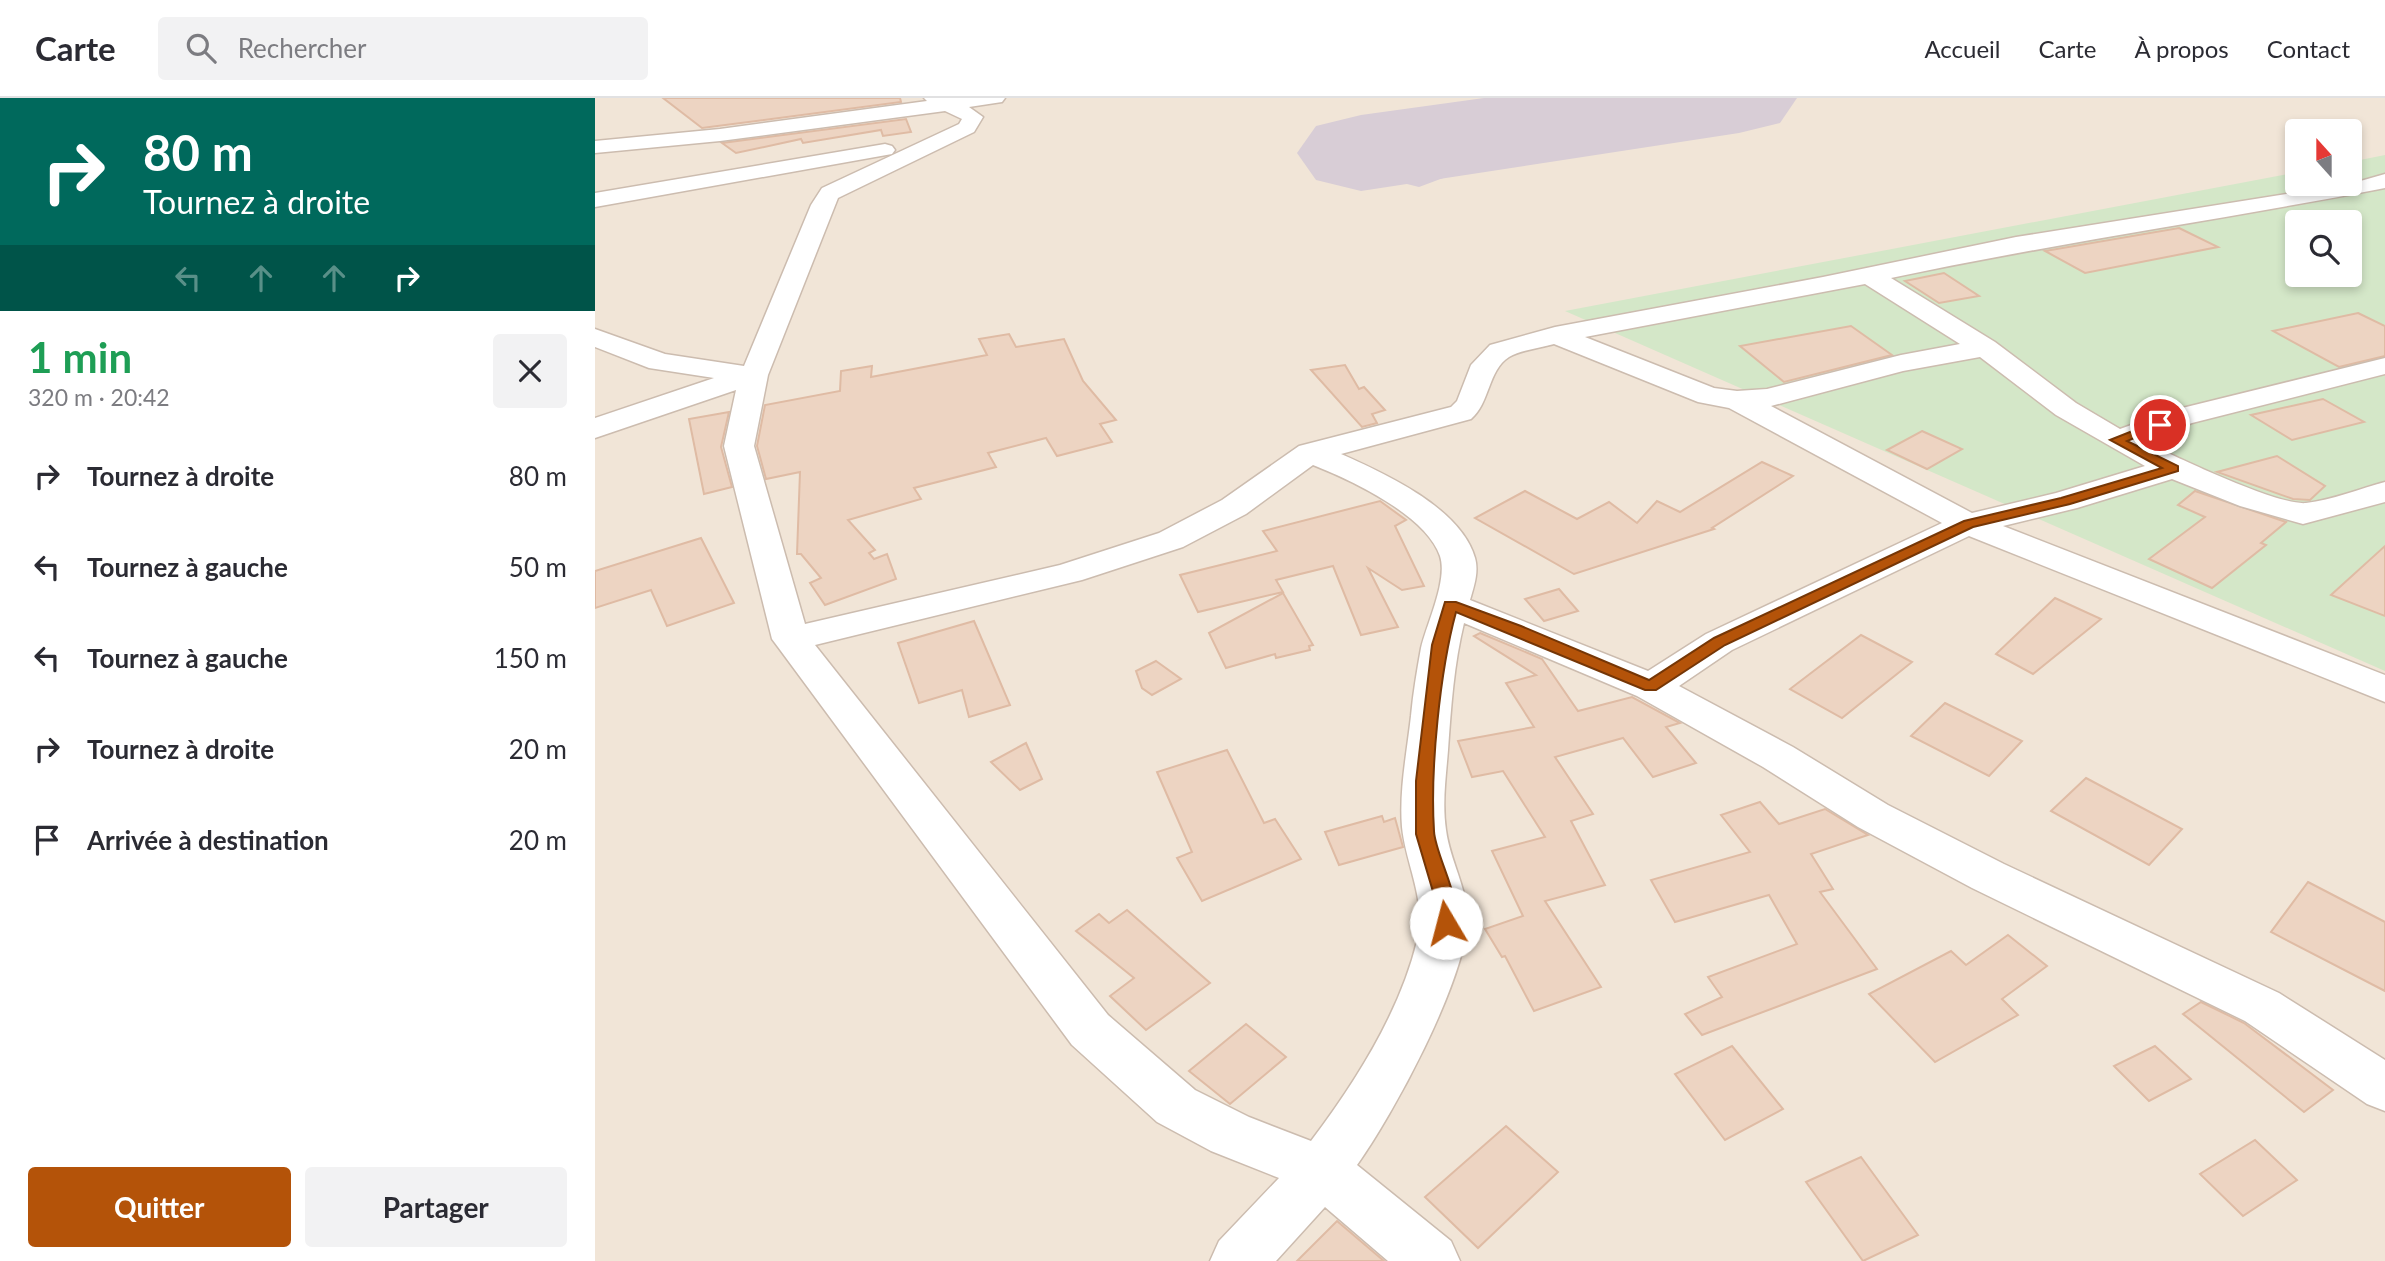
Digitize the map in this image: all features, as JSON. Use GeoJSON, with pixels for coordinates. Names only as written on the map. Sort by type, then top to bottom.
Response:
{"type":"FeatureCollection","features":[{"type":"Feature","properties":{"kind":"street"},"geometry":{"type":"LineString","coordinates":[[595,147],[720,135],[938,101],[995,98]]}},
{"type":"Feature","properties":{"kind":"street"},"geometry":{"type":"LineString","coordinates":[[938,101],[973,117],[967,128],[830,193],[822,205],[754,375],[739,446],[791,639],[1090,1030],[1177,1106],[1230,1134],[1322,1170],[1431,1261]]}},
{"type":"Feature","properties":{"kind":"street"},"geometry":{"type":"LineString","coordinates":[[595,200],[946,138]]}},
{"type":"Feature","properties":{"kind":"street"},"geometry":{"type":"LineString","coordinates":[[791,639],[1070,573],[1171,540],[1234,507],[1310,453],[1461,413],[1470,405],[1485,365],[1500,351],[1555,335],[1870,276],[2016,244],[2263,205],[2385,180]]}},
{"type":"Feature","properties":{"kind":"street"},"geometry":{"type":"LineString","coordinates":[[1870,276],[1985,348],[2066,409],[2117,440],[2173,468],[2251,499],[2303,514],[2385,492]]}},
{"type":"Feature","properties":{"kind":"street"},"geometry":{"type":"LineString","coordinates":[[1555,335],[1708,396],[1737,400],[1768,398],[1857,373],[1985,348]]}},
{"type":"Feature","properties":{"kind":"street"},"geometry":{"type":"LineString","coordinates":[[595,337],[659,362],[754,375]]}},
{"type":"Feature","properties":{"kind":"street"},"geometry":{"type":"LineString","coordinates":[[2117,440],[2181,417],[2385,366]]}},
{"type":"Feature","properties":{"kind":"street"},"geometry":{"type":"LineString","coordinates":[[595,429],[615,419],[754,375]]}},
{"type":"Feature","properties":{"kind":"street"},"geometry":{"type":"LineString","coordinates":[[1737,400],[1968,524],[2385,689]]}},
{"type":"Feature","properties":{"kind":"street"},"geometry":{"type":"LineString","coordinates":[[1239,1261],[1268,1225],[1322,1170],[1363,1113],[1391,1061],[1435,962],[1446,923],[1443,895],[1425,834],[1425,794],[1439,645],[1458,582],[1457,555],[1441,533],[1416,509],[1354,469],[1310,453]]}},
{"type":"Feature","properties":{"kind":"street"},"geometry":{"type":"LineString","coordinates":[[1651,687],[1719,642],[1968,524],[2065,501],[2173,468]]}},
{"type":"Feature","properties":{"kind":"street"},"geometry":{"type":"LineString","coordinates":[[1450,605],[1516,629],[1651,687],[1778,757],[1873,816],[2120,941],[2262,1007],[2385,1088]]}},
{"type":"Feature","properties":{"kind":"shaded area"},"geometry":{"type":"Polygon","coordinates":[[[595,98],[2385,98],[2385,1261],[595,1261],[595,98]]]}},
{"type":"Feature","properties":{"kind":"green space"},"geometry":{"type":"Polygon","coordinates":[[[2385,155],[2385,671],[1565,311],[2285,174],[2285,196],[2363,196],[2363,159],[2385,155]]]}},
{"type":"Feature","properties":{"kind":"building"},"geometry":{"type":"Polygon","coordinates":[[[663,98],[900,98],[901,102],[702,128],[663,98]]]}},
{"type":"Feature","properties":{"kind":"building"},"geometry":{"type":"Polygon","coordinates":[[[906,119],[911,132],[883,136],[881,130],[803,143],[801,139],[736,153],[722,143],[906,119]]]}},
{"type":"Feature","properties":{"kind":"building"},"geometry":{"type":"Polygon","coordinates":[[[2179,228],[2218,247],[2085,273],[2045,251],[2179,228]]]}},
{"type":"Feature","properties":{"kind":"building"},"geometry":{"type":"Polygon","coordinates":[[[1944,273],[1979,296],[1939,303],[1905,281],[1944,273]]]}},
{"type":"Feature","properties":{"kind":"building"},"geometry":{"type":"Polygon","coordinates":[[[2358,313],[2385,326],[2385,356],[2339,367],[2273,331],[2358,313]]]}},
{"type":"Feature","properties":{"kind":"building"},"geometry":{"type":"Polygon","coordinates":[[[1851,326],[1892,355],[1784,382],[1740,346],[1851,326]]]}},
{"type":"Feature","properties":{"kind":"building"},"geometry":{"type":"Polygon","coordinates":[[[1009,334],[1016,347],[1064,339],[1083,381],[1116,420],[1100,424],[1112,442],[1057,456],[1046,438],[988,453],[996,467],[914,488],[921,499],[848,520],[875,550],[869,553],[874,559],[887,554],[896,579],[825,605],[810,583],[821,578],[801,554],[797,554],[800,472],[766,479],[757,446],[765,405],[840,391],[841,371],[872,366],[871,377],[987,355],[979,339],[1009,334]]]}},
{"type":"Feature","properties":{"kind":"building"},"geometry":{"type":"Polygon","coordinates":[[[1345,365],[1359,389],[1364,387],[1385,410],[1372,414],[1377,423],[1362,427],[1311,370],[1345,365]]]}},
{"type":"Feature","properties":{"kind":"building"},"geometry":{"type":"Polygon","coordinates":[[[2323,399],[2364,422],[2292,440],[2251,415],[2323,399]]]}},
{"type":"Feature","properties":{"kind":"building"},"geometry":{"type":"Polygon","coordinates":[[[729,412],[721,447],[732,487],[704,494],[689,419],[729,412]]]}},
{"type":"Feature","properties":{"kind":"building"},"geometry":{"type":"Polygon","coordinates":[[[1922,431],[1962,449],[1927,469],[1887,450],[1922,431]]]}},
{"type":"Feature","properties":{"kind":"building"},"geometry":{"type":"Polygon","coordinates":[[[2277,456],[2325,486],[2310,500],[2293,499],[2217,472],[2277,456]]]}},
{"type":"Feature","properties":{"kind":"building"},"geometry":{"type":"Polygon","coordinates":[[[1762,462],[1793,476],[1712,528],[1714,529],[1574,574],[1475,518],[1525,491],[1577,519],[1609,502],[1637,523],[1657,501],[1680,512],[1762,462]]]}},
{"type":"Feature","properties":{"kind":"building"},"geometry":{"type":"Polygon","coordinates":[[[2195,491],[2286,522],[2261,543],[2266,545],[2212,588],[2149,559],[2205,517],[2178,505],[2195,491]]]}},
{"type":"Feature","properties":{"kind":"building"},"geometry":{"type":"Polygon","coordinates":[[[1380,501],[1406,520],[1395,526],[1424,586],[1402,590],[1368,568],[1398,627],[1361,635],[1333,566],[1276,580],[1283,592],[1198,612],[1180,575],[1277,551],[1263,531],[1380,501]]]}},
{"type":"Feature","properties":{"kind":"building"},"geometry":{"type":"Polygon","coordinates":[[[701,538],[734,603],[667,626],[651,590],[595,608],[595,571],[701,538]]]}},
{"type":"Feature","properties":{"kind":"building"},"geometry":{"type":"Polygon","coordinates":[[[2385,546],[2385,616],[2331,595],[2385,546]]]}},
{"type":"Feature","properties":{"kind":"building"},"geometry":{"type":"Polygon","coordinates":[[[1559,589],[1578,611],[1544,621],[1525,599],[1559,589]]]}},
{"type":"Feature","properties":{"kind":"building"},"geometry":{"type":"Polygon","coordinates":[[[1283,593],[1313,645],[1309,646],[1310,650],[1276,658],[1275,654],[1226,668],[1209,633],[1283,593]]]}},
{"type":"Feature","properties":{"kind":"building"},"geometry":{"type":"Polygon","coordinates":[[[2055,598],[2101,619],[2033,674],[1996,654],[2055,598]]]}},
{"type":"Feature","properties":{"kind":"building"},"geometry":{"type":"Polygon","coordinates":[[[974,621],[1010,705],[969,717],[962,690],[919,703],[898,643],[974,621]]]}},
{"type":"Feature","properties":{"kind":"building"},"geometry":{"type":"Polygon","coordinates":[[[1480,633],[1542,659],[1578,711],[1632,697],[1680,723],[1666,727],[1696,763],[1653,777],[1623,738],[1555,757],[1593,814],[1571,821],[1605,885],[1545,901],[1601,987],[1534,1011],[1505,956],[1502,957],[1485,929],[1523,916],[1492,851],[1545,837],[1503,771],[1472,777],[1458,741],[1534,727],[1506,683],[1536,675],[1474,636],[1480,633]]]}},
{"type":"Feature","properties":{"kind":"building"},"geometry":{"type":"Polygon","coordinates":[[[1861,635],[1912,662],[1842,718],[1790,689],[1861,635]]]}},
{"type":"Feature","properties":{"kind":"building"},"geometry":{"type":"Polygon","coordinates":[[[1156,661],[1181,679],[1152,695],[1142,688],[1136,671],[1156,661]]]}},
{"type":"Feature","properties":{"kind":"building"},"geometry":{"type":"Polygon","coordinates":[[[1945,703],[2022,741],[1989,776],[1911,736],[1945,703]]]}},
{"type":"Feature","properties":{"kind":"building"},"geometry":{"type":"Polygon","coordinates":[[[1026,743],[1042,779],[1020,790],[991,762],[1026,743]]]}},
{"type":"Feature","properties":{"kind":"building"},"geometry":{"type":"Polygon","coordinates":[[[1227,750],[1264,823],[1275,819],[1301,859],[1202,901],[1177,858],[1192,852],[1157,772],[1227,750]]]}},
{"type":"Feature","properties":{"kind":"building"},"geometry":{"type":"Polygon","coordinates":[[[2086,778],[2182,829],[2149,865],[2051,811],[2086,778]]]}},
{"type":"Feature","properties":{"kind":"building"},"geometry":{"type":"Polygon","coordinates":[[[1760,802],[1779,824],[1825,809],[1868,835],[1811,854],[1833,889],[1820,892],[1877,969],[1702,1035],[1685,1014],[1722,997],[1708,977],[1797,944],[1769,895],[1675,922],[1651,880],[1750,852],[1721,815],[1760,802]]]}},
{"type":"Feature","properties":{"kind":"building"},"geometry":{"type":"Polygon","coordinates":[[[1382,816],[1384,822],[1395,818],[1403,847],[1339,865],[1325,832],[1382,816]]]}},
{"type":"Feature","properties":{"kind":"building"},"geometry":{"type":"Polygon","coordinates":[[[2308,882],[2385,922],[2385,991],[2271,932],[2308,882]]]}},
{"type":"Feature","properties":{"kind":"building"},"geometry":{"type":"Polygon","coordinates":[[[1127,910],[1210,983],[1146,1030],[1110,996],[1134,978],[1076,931],[1099,914],[1109,923],[1127,910]]]}},
{"type":"Feature","properties":{"kind":"building"},"geometry":{"type":"Polygon","coordinates":[[[2008,935],[2047,966],[2002,999],[2018,1015],[1935,1062],[1869,994],[1951,951],[1966,965],[2008,935]]]}},
{"type":"Feature","properties":{"kind":"building"},"geometry":{"type":"Polygon","coordinates":[[[2201,1002],[2244,1023],[2333,1090],[2304,1112],[2183,1014],[2201,1002]]]}},
{"type":"Feature","properties":{"kind":"building"},"geometry":{"type":"Polygon","coordinates":[[[1246,1024],[1286,1057],[1230,1104],[1189,1071],[1246,1024]]]}},
{"type":"Feature","properties":{"kind":"building"},"geometry":{"type":"Polygon","coordinates":[[[1732,1046],[1783,1109],[1725,1140],[1675,1074],[1732,1046]]]}},
{"type":"Feature","properties":{"kind":"building"},"geometry":{"type":"Polygon","coordinates":[[[2155,1046],[2191,1079],[2149,1101],[2114,1066],[2155,1046]]]}},
{"type":"Feature","properties":{"kind":"building"},"geometry":{"type":"Polygon","coordinates":[[[1506,1126],[1558,1172],[1478,1248],[1425,1197],[1506,1126]]]}},
{"type":"Feature","properties":{"kind":"building"},"geometry":{"type":"Polygon","coordinates":[[[2255,1140],[2297,1180],[2243,1216],[2200,1174],[2255,1140]]]}},
{"type":"Feature","properties":{"kind":"building"},"geometry":{"type":"Polygon","coordinates":[[[1861,1157],[1918,1235],[1863,1261],[1806,1182],[1861,1157]]]}},
{"type":"Feature","properties":{"kind":"building"},"geometry":{"type":"Polygon","coordinates":[[[1337,1221],[1384,1261],[1297,1261],[1337,1221]]]}},
{"type":"Feature","properties":{"kind":"taxiway"},"geometry":{"type":"LineString","coordinates":[[1476,136],[1436,133],[1407,135],[1382,143],[1372,151],[1377,161],[1419,171],[1492,142],[1552,125]]}},
{"type":"Feature","properties":{"kind":"runway"},"geometry":{"type":"LineString","coordinates":[[1361,153],[1739,98]]}},
{"type":"Feature","properties":{"kind":"route"},"geometry":{"type":"LineString","coordinates":[[1446,923],[1443,895],[1425,834],[1425,781],[1439,645],[1450,605],[1516,629],[1651,687],[1719,642],[1968,524],[2065,501],[2173,468],[2117,440],[2160,425]]}}]}
